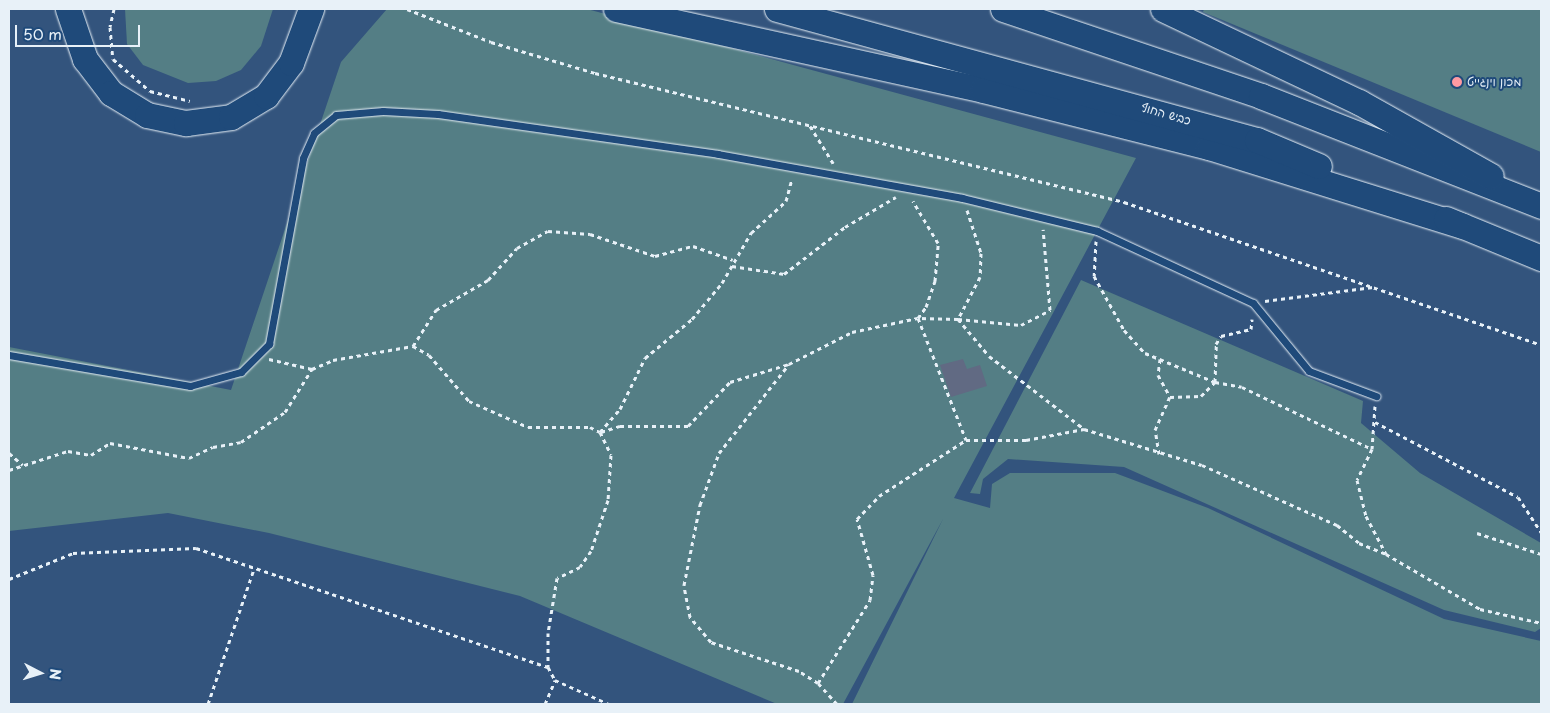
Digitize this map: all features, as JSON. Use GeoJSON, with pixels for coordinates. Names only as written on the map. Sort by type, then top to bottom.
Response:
{"type":"FeatureCollection","features":[{"type":"Feature","properties":{"kind":"highway"},"geometry":{"type":"LineString","coordinates":[[68,9],[78,43],[97,77],[126,105],[166,121],[211,121],[248,110],[279,81],[291,63],[311,9]]}},
{"type":"Feature","properties":{"kind":"highway"},"geometry":{"type":"LineString","coordinates":[[78,43],[83,9]]}},
{"type":"Feature","properties":{"kind":"highway"},"geometry":{"type":"LineString","coordinates":[[616,9],[983,90],[1209,147],[1462,226]]}},
{"type":"Feature","properties":{"kind":"highway","name":"כביש החוף"},"geometry":{"type":"LineString","coordinates":[[777,9],[1257,140],[1541,258]]}},
{"type":"Feature","properties":{"kind":"highway"},"geometry":{"type":"LineString","coordinates":[[1003,9],[1261,96],[1541,206]]}},
{"type":"Feature","properties":{"kind":"highway"},"geometry":{"type":"LineString","coordinates":[[1163,9],[1359,102],[1541,206]]}},
{"type":"Feature","properties":{"kind":"lane"},"geometry":{"type":"LineString","coordinates":[[9,356],[190,386],[218,382],[241,372],[269,344],[278,315],[303,158],[314,133],[336,115],[383,111],[438,114],[794,168],[907,190],[962,198],[1097,230],[1253,303],[1309,371],[1376,396]]}},
{"type":"Feature","properties":{"kind":"path"},"geometry":{"type":"LineString","coordinates":[[114,9],[110,27],[113,59],[150,91],[201,101]]}},
{"type":"Feature","properties":{"kind":"path"},"geometry":{"type":"LineString","coordinates":[[407,9],[491,42],[595,73],[1124,202],[1541,345]]}},
{"type":"Feature","properties":{"kind":"path"},"geometry":{"type":"LineString","coordinates":[[809,125],[842,177]]}},
{"type":"Feature","properties":{"kind":"path"},"geometry":{"type":"LineString","coordinates":[[600,432],[620,409],[645,358],[692,319],[732,266],[751,233],[786,201],[794,168]]}},
{"type":"Feature","properties":{"kind":"path"},"geometry":{"type":"LineString","coordinates":[[732,266],[784,274],[845,228],[907,190],[938,243],[936,281],[918,318],[966,440]]}},
{"type":"Feature","properties":{"kind":"path"},"geometry":{"type":"LineString","coordinates":[[958,319],[980,277],[981,253],[962,198]]}},
{"type":"Feature","properties":{"kind":"path"},"geometry":{"type":"LineString","coordinates":[[600,432],[620,426],[688,426],[730,382],[789,364],[852,332],[918,318],[958,319],[1021,326],[1050,310],[1042,217]]}},
{"type":"Feature","properties":{"kind":"path"},"geometry":{"type":"LineString","coordinates":[[1097,230],[1094,276],[1124,330],[1146,353],[1215,382],[1242,387],[1372,449]]}},
{"type":"Feature","properties":{"kind":"path"},"geometry":{"type":"LineString","coordinates":[[413,346],[436,310],[488,280],[517,248],[548,231],[590,234],[655,256],[693,246],[734,260]]}},
{"type":"Feature","properties":{"kind":"path"},"geometry":{"type":"LineString","coordinates":[[1170,396],[1201,396],[1215,382],[1216,344],[1221,336],[1251,328],[1253,303],[1376,287]]}},
{"type":"Feature","properties":{"kind":"path"},"geometry":{"type":"LineString","coordinates":[[958,319],[989,356],[1084,429],[1235,480],[1337,525],[1359,543],[1386,554],[1480,609],[1541,623]]}},
{"type":"Feature","properties":{"kind":"path"},"geometry":{"type":"LineString","coordinates":[[9,470],[68,451],[91,455],[110,443],[189,458],[213,447],[241,442],[285,412],[312,369],[333,360],[413,346],[429,355],[469,401],[528,427],[590,427],[600,432],[611,455],[608,500],[591,551],[580,567],[557,578],[548,632],[548,667],[555,680],[609,704]]}},
{"type":"Feature","properties":{"kind":"path"},"geometry":{"type":"LineString","coordinates":[[1160,358],[1158,375],[1170,396]]}},
{"type":"Feature","properties":{"kind":"path"},"geometry":{"type":"LineString","coordinates":[[256,359],[283,360],[312,369]]}},
{"type":"Feature","properties":{"kind":"path"},"geometry":{"type":"LineString","coordinates":[[789,364],[719,453],[700,505],[684,585],[690,617],[711,642],[799,671],[818,683],[837,704]]}},
{"type":"Feature","properties":{"kind":"path"},"geometry":{"type":"LineString","coordinates":[[1159,454],[1156,430],[1170,396]]}},
{"type":"Feature","properties":{"kind":"path"},"geometry":{"type":"LineString","coordinates":[[1376,396],[1372,449],[1357,480],[1366,516],[1386,554]]}},
{"type":"Feature","properties":{"kind":"path"},"geometry":{"type":"LineString","coordinates":[[1375,422],[1518,497],[1540,532]]}},
{"type":"Feature","properties":{"kind":"path"},"geometry":{"type":"LineString","coordinates":[[818,683],[870,600],[873,575],[857,519],[879,496],[966,440],[1026,440],[1084,429]]}},
{"type":"Feature","properties":{"kind":"path"},"geometry":{"type":"LineString","coordinates":[[9,453],[24,465]]}},
{"type":"Feature","properties":{"kind":"path"},"geometry":{"type":"LineString","coordinates":[[1477,533],[1541,554]]}},
{"type":"Feature","properties":{"kind":"path"},"geometry":{"type":"LineString","coordinates":[[9,579],[73,553],[148,547],[196,548],[548,667]]}},
{"type":"Feature","properties":{"kind":"path"},"geometry":{"type":"LineString","coordinates":[[208,704],[254,569]]}},
{"type":"Feature","properties":{"kind":"path"},"geometry":{"type":"LineString","coordinates":[[545,704],[555,680]]}},
{"type":"Feature","properties":{"kind":"green space"},"geometry":{"type":"Polygon","coordinates":[[[125,9],[273,9],[261,46],[241,70],[216,81],[188,83],[143,65],[127,44],[125,9]]]}},
{"type":"Feature","properties":{"kind":"green space"},"geometry":{"type":"Polygon","coordinates":[[[387,9],[587,9],[1136,158],[954,498],[990,508],[992,484],[1010,473],[1115,473],[1208,508],[1444,619],[1541,641],[1541,704],[852,704],[943,519],[843,704],[777,704],[520,596],[269,533],[168,513],[9,531],[9,347],[231,390],[341,62],[387,9]]]}},
{"type":"Feature","properties":{"kind":"green space","name":"מכון וינגייט"},"geometry":{"type":"Polygon","coordinates":[[[1204,9],[1541,9],[1541,152],[1203,12],[1204,9]]]}},
{"type":"Feature","properties":{"kind":"green space"},"geometry":{"type":"Polygon","coordinates":[[[1081,280],[1363,401],[1361,423],[1420,473],[1541,543],[1541,628],[1535,632],[1444,610],[1124,467],[1008,459],[983,479],[980,494],[970,493],[1081,280]]]}},
{"type":"Feature","properties":{"kind":"building"},"geometry":{"type":"Polygon","coordinates":[[[963,359],[967,369],[980,365],[987,386],[951,397],[940,365],[963,359]]]}},
{"type":"Feature","properties":{"kind":"place","name":"מכון וינגייט"},"geometry":{"type":"Point","coordinates":[1457,82]}}]}
